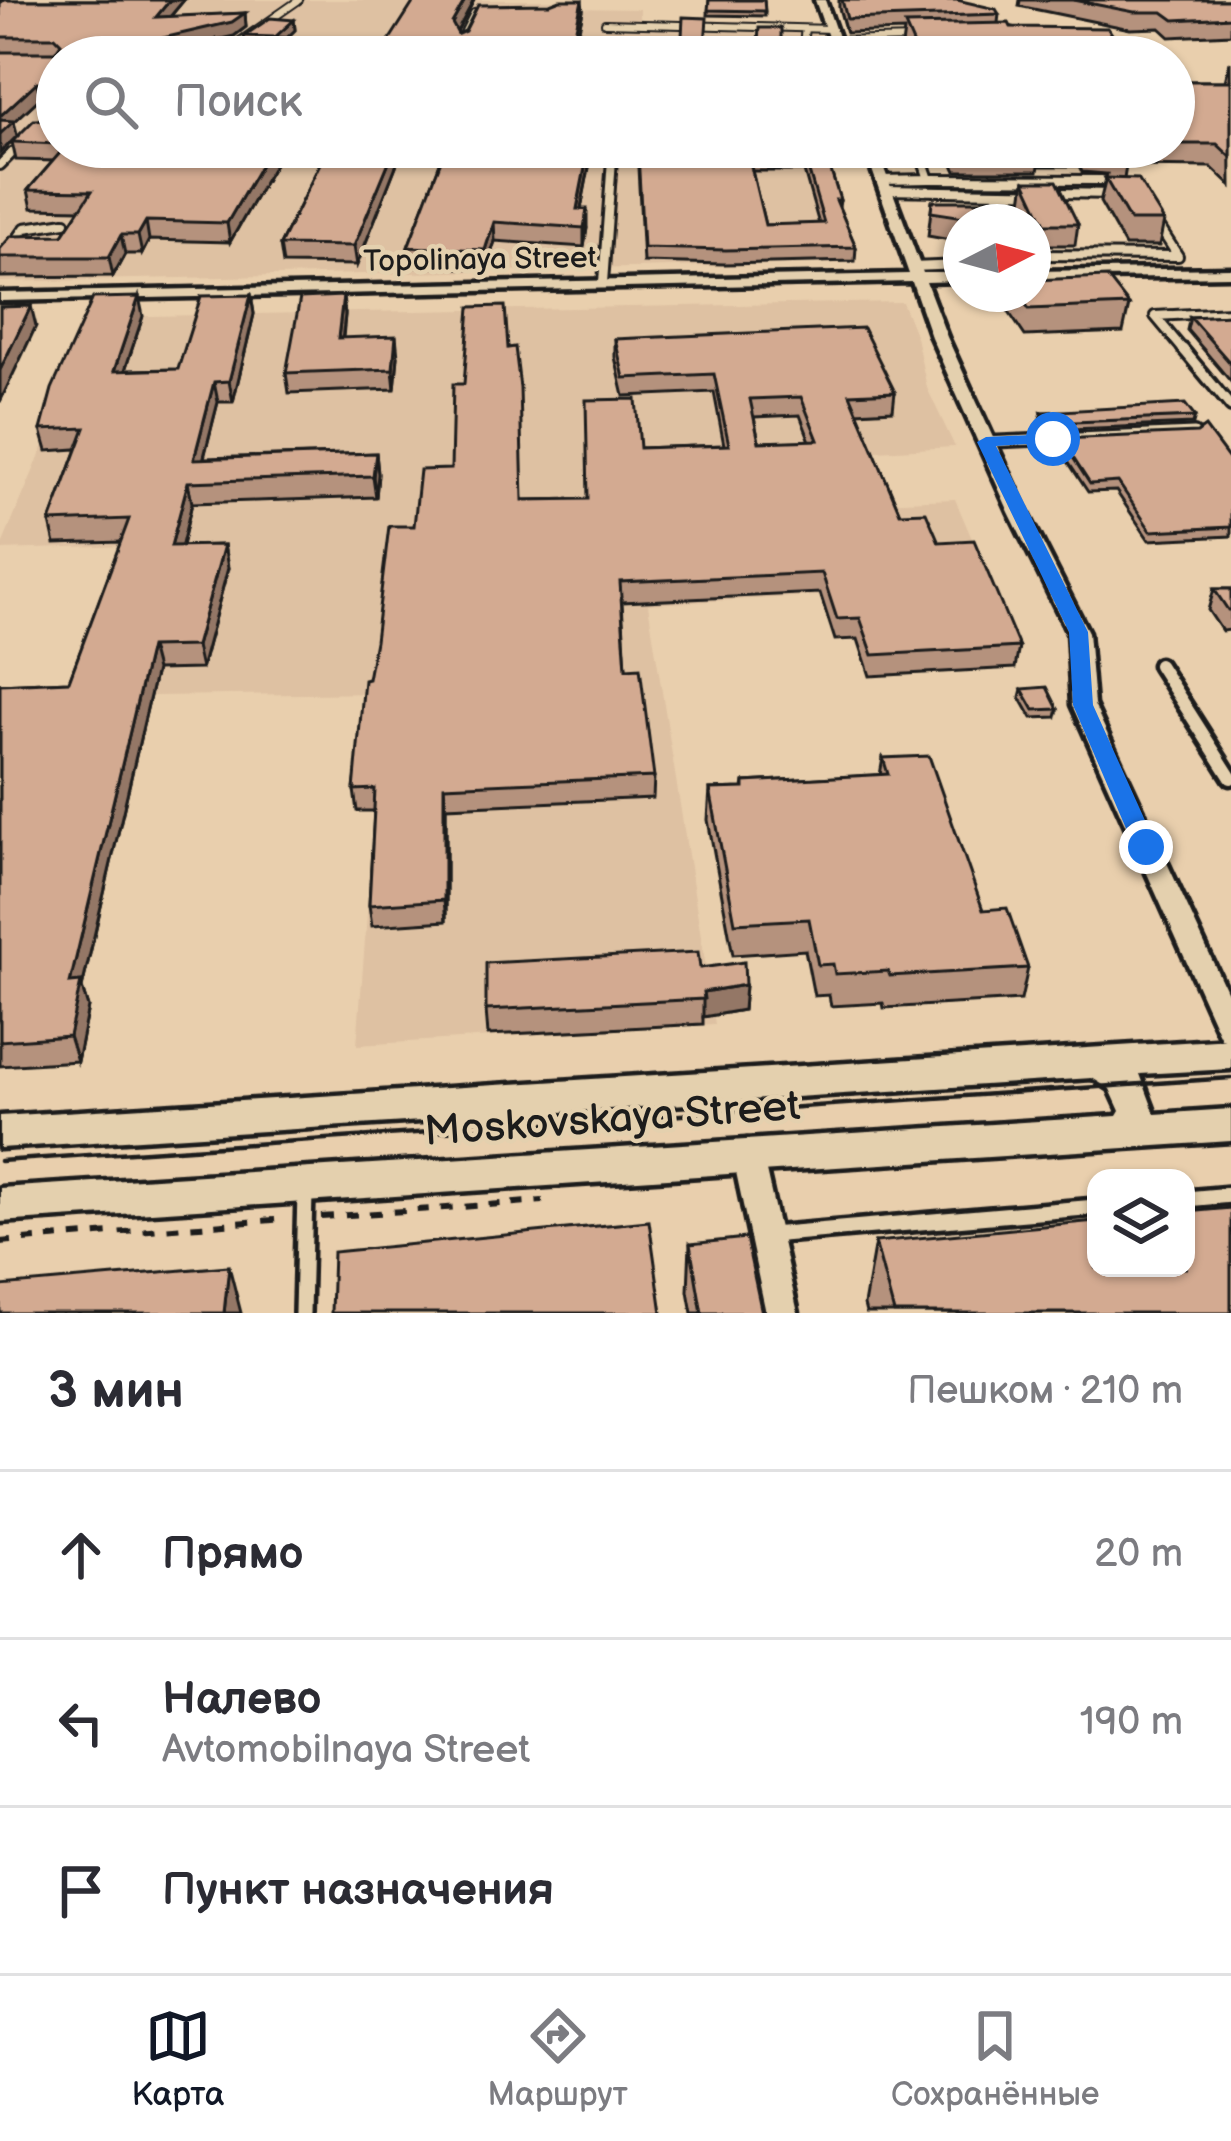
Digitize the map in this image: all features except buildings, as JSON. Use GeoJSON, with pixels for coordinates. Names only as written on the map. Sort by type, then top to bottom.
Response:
{"type":"FeatureCollection","features":[{"type":"Feature","properties":{"kind":"street"},"geometry":{"type":"LineString","coordinates":[[822,1],[833,35]]}},
{"type":"Feature","properties":{"kind":"street"},"geometry":{"type":"LineString","coordinates":[[877,168],[914,272],[986,442],[1066,602],[1081,648],[1083,705],[1231,1030]]}},
{"type":"Feature","properties":{"kind":"street","name":"Topolinaya Street"},"geometry":{"type":"LineString","coordinates":[[0,297],[914,272],[943,275]]}},
{"type":"Feature","properties":{"kind":"street"},"geometry":{"type":"LineString","coordinates":[[1051,275],[1231,272]]}},
{"type":"Feature","properties":{"kind":"street","name":"Moskovskaya Street"},"geometry":{"type":"LineString","coordinates":[[0,1132],[1231,1054]]}},
{"type":"Feature","properties":{"kind":"street"},"geometry":{"type":"LineString","coordinates":[[1098,1063],[1124,1078],[1133,1097],[1138,1112],[1129,1132]]}},
{"type":"Feature","properties":{"kind":"street","name":"Moskovskaya Street"},"geometry":{"type":"LineString","coordinates":[[0,1205],[1231,1125]]}},
{"type":"Feature","properties":{"kind":"street"},"geometry":{"type":"LineString","coordinates":[[747,1153],[782,1313]]}},
{"type":"Feature","properties":{"kind":"lane"},"geometry":{"type":"LineString","coordinates":[[247,36],[299,0]]}},
{"type":"Feature","properties":{"kind":"lane"},"geometry":{"type":"LineString","coordinates":[[463,36],[474,13],[506,10]]}},
{"type":"Feature","properties":{"kind":"lane"},"geometry":{"type":"LineString","coordinates":[[605,22],[805,28],[843,36]]}},
{"type":"Feature","properties":{"kind":"lane"},"geometry":{"type":"LineString","coordinates":[[804,36],[805,28]]}},
{"type":"Feature","properties":{"kind":"lane"},"geometry":{"type":"LineString","coordinates":[[0,165],[36,127]]}},
{"type":"Feature","properties":{"kind":"lane"},"geometry":{"type":"LineString","coordinates":[[603,283],[611,168]]}},
{"type":"Feature","properties":{"kind":"lane"},"geometry":{"type":"LineString","coordinates":[[925,168],[929,179]]}},
{"type":"Feature","properties":{"kind":"lane"},"geometry":{"type":"LineString","coordinates":[[882,185],[929,179],[1102,180]]}},
{"type":"Feature","properties":{"kind":"lane"},"geometry":{"type":"LineString","coordinates":[[882,185],[1116,194]]}},
{"type":"Feature","properties":{"kind":"lane"},"geometry":{"type":"LineString","coordinates":[[1051,255],[1178,256],[1151,212]]}},
{"type":"Feature","properties":{"kind":"lane"},"geometry":{"type":"LineString","coordinates":[[0,263],[25,228],[65,223]]}},
{"type":"Feature","properties":{"kind":"lane"},"geometry":{"type":"LineString","coordinates":[[914,272],[943,268]]}},
{"type":"Feature","properties":{"kind":"lane"},"geometry":{"type":"LineString","coordinates":[[1231,312],[1155,316],[1231,406]]}},
{"type":"Feature","properties":{"kind":"lane"},"geometry":{"type":"LineString","coordinates":[[986,442],[1194,433]]}},
{"type":"Feature","properties":{"kind":"lane"},"geometry":{"type":"LineString","coordinates":[[1159,665],[1231,778]]}},
{"type":"Feature","properties":{"kind":"lane"},"geometry":{"type":"LineString","coordinates":[[302,1313],[305,1183]]}},
{"type":"Feature","properties":{"kind":"lane"},"geometry":{"type":"LineString","coordinates":[[1195,1198],[1231,1195]]}},
{"type":"Feature","properties":{"kind":"lane"},"geometry":{"type":"LineString","coordinates":[[766,1235],[1087,1208]]}},
{"type":"Feature","properties":{"kind":"shaded area"},"geometry":{"type":"Polygon","coordinates":[[[0,0],[560,0],[559,8],[640,9],[640,28],[815,32],[816,36],[36,36],[36,168],[827,168],[857,263],[0,282],[0,0]]]}},
{"type":"Feature","properties":{"kind":"shaded area"},"geometry":{"type":"Polygon","coordinates":[[[902,302],[916,337],[927,388],[955,447],[756,457],[770,506],[955,499],[993,588],[648,604],[715,1024],[357,1045],[384,693],[77,697],[131,546],[0,550],[98,317],[902,302]]]}},
{"type":"Feature","properties":{"kind":"tram line"},"geometry":{"type":"LineString","coordinates":[[0,1161],[1231,1078]]}},
{"type":"Feature","properties":{"kind":"route"},"geometry":{"type":"LineString","coordinates":[[1053,439],[986,442],[1078,632],[1084,664],[1083,705],[1146,847]]}}]}
